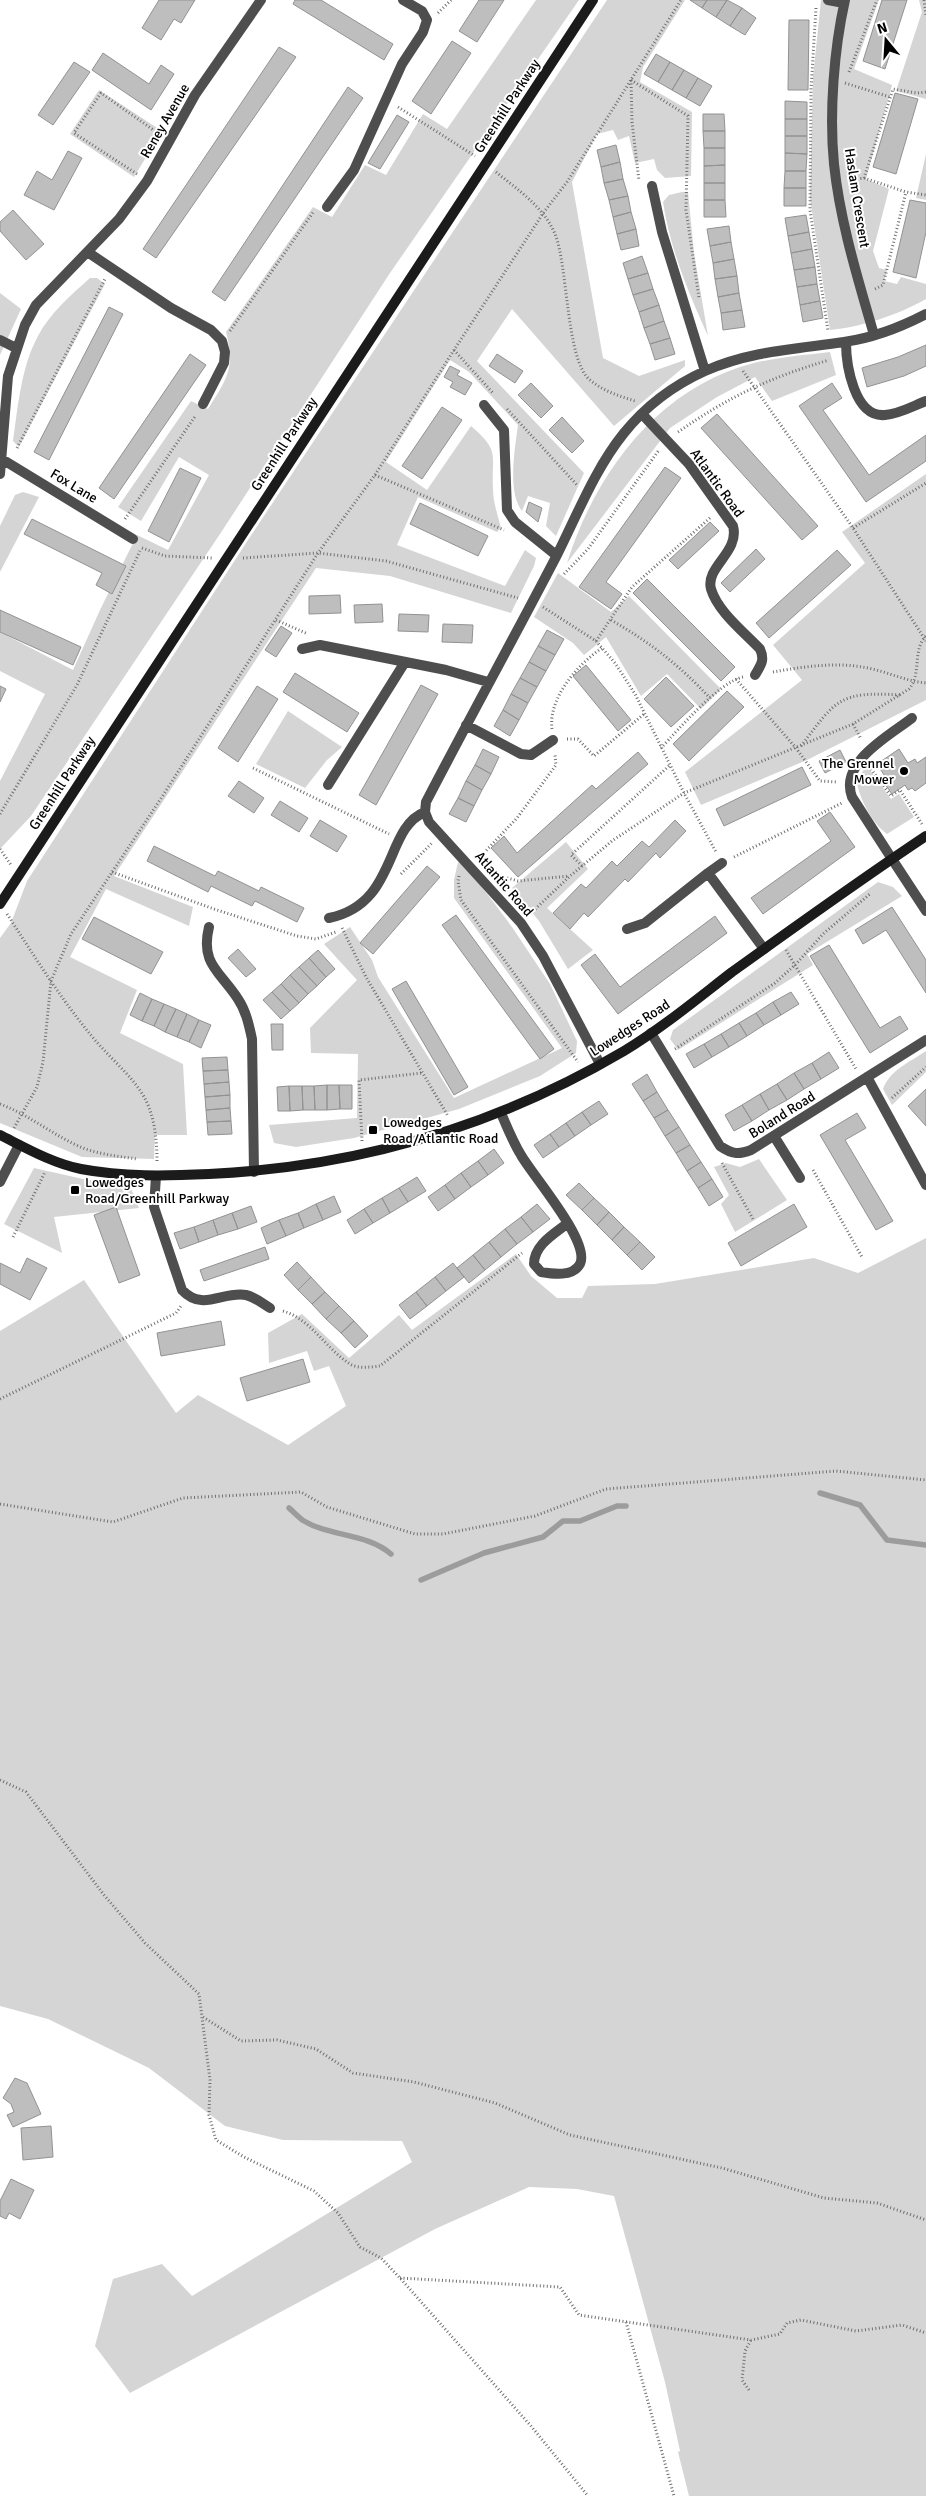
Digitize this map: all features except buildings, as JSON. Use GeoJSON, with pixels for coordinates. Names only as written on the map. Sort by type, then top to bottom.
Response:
{"type":"FeatureCollection","features":[{"type":"Feature","properties":{"kind":"main road","name":"Greenhill Parkway"},"geometry":{"type":"LineString","coordinates":[[0,904],[593,0]]}},
{"type":"Feature","properties":{"kind":"main road","name":"Lowedges Road"},"geometry":{"type":"LineString","coordinates":[[4,1137],[52,1160],[79,1168],[156,1176],[254,1172],[411,1144],[456,1130],[501,1113],[585,1072],[651,1033],[779,938],[926,836]]}},
{"type":"Feature","properties":{"kind":"street"},"geometry":{"type":"LineString","coordinates":[[327,207],[354,170],[402,64],[423,32],[427,20],[422,11],[403,0]]}},
{"type":"Feature","properties":{"kind":"street","name":"Haslam Crescent"},"geometry":{"type":"LineString","coordinates":[[828,0],[844,1],[835,80],[834,163],[847,235],[874,335]]}},
{"type":"Feature","properties":{"kind":"street","name":"Reney Avenue"},"geometry":{"type":"LineString","coordinates":[[0,474],[4,460],[8,376],[24,325],[36,305],[89,253],[119,219],[147,181],[195,95],[259,1]]}},
{"type":"Feature","properties":{"kind":"street"},"geometry":{"type":"LineString","coordinates":[[652,186],[662,232],[706,371]]}},
{"type":"Feature","properties":{"kind":"street"},"geometry":{"type":"LineString","coordinates":[[89,253],[171,308],[211,330],[222,342],[225,352],[224,363],[203,404]]}},
{"type":"Feature","properties":{"kind":"street"},"geometry":{"type":"LineString","coordinates":[[334,917],[356,908],[370,896],[390,865],[408,822],[425,812],[426,802],[607,456],[642,414],[683,382],[734,360],[790,348],[846,342],[874,335],[926,314]]}},
{"type":"Feature","properties":{"kind":"street"},"geometry":{"type":"LineString","coordinates":[[0,340],[16,348]]}},
{"type":"Feature","properties":{"kind":"street"},"geometry":{"type":"LineString","coordinates":[[846,342],[846,363],[850,377],[866,409],[874,414],[885,415],[926,401]]}},
{"type":"Feature","properties":{"kind":"street"},"geometry":{"type":"LineString","coordinates":[[484,405],[504,430],[507,510],[524,531],[556,555]]}},
{"type":"Feature","properties":{"kind":"street","name":"Atlantic Road"},"geometry":{"type":"LineString","coordinates":[[642,414],[689,464],[733,526],[735,534],[733,544],[712,577],[711,587],[722,608],[760,649],[763,656],[762,662],[755,675]]}},
{"type":"Feature","properties":{"kind":"street","name":"Fox Lane"},"geometry":{"type":"LineString","coordinates":[[4,460],[133,539]]}},
{"type":"Feature","properties":{"kind":"street"},"geometry":{"type":"LineString","coordinates":[[302,650],[320,645],[405,662],[488,682]]}},
{"type":"Feature","properties":{"kind":"street"},"geometry":{"type":"LineString","coordinates":[[328,785],[405,662]]}},
{"type":"Feature","properties":{"kind":"street"},"geometry":{"type":"LineString","coordinates":[[912,718],[869,751],[854,770],[849,783],[852,797],[926,911]]}},
{"type":"Feature","properties":{"kind":"street"},"geometry":{"type":"LineString","coordinates":[[466,725],[521,754],[531,755],[554,740]]}},
{"type":"Feature","properties":{"kind":"street","name":"Atlantic Road"},"geometry":{"type":"LineString","coordinates":[[425,812],[429,822],[521,923],[542,956],[600,1064]]}},
{"type":"Feature","properties":{"kind":"street"},"geometry":{"type":"LineString","coordinates":[[627,929],[645,923],[722,863]]}},
{"type":"Feature","properties":{"kind":"street"},"geometry":{"type":"LineString","coordinates":[[708,873],[764,949]]}},
{"type":"Feature","properties":{"kind":"street"},"geometry":{"type":"LineString","coordinates":[[209,927],[206,943],[212,966],[238,999],[248,1020],[252,1039],[254,1172]]}},
{"type":"Feature","properties":{"kind":"street"},"geometry":{"type":"LineString","coordinates":[[651,1033],[720,1146]]}},
{"type":"Feature","properties":{"kind":"street","name":"Boland Road"},"geometry":{"type":"LineString","coordinates":[[720,1146],[729,1152],[740,1155],[774,1136],[926,1040]]}},
{"type":"Feature","properties":{"kind":"street"},"geometry":{"type":"LineString","coordinates":[[865,1079],[883,1107],[926,1185]]}},
{"type":"Feature","properties":{"kind":"street"},"geometry":{"type":"LineString","coordinates":[[501,1113],[520,1154],[568,1223],[582,1254],[576,1269],[560,1274],[541,1272],[534,1264],[534,1255],[540,1245],[568,1223]]}},
{"type":"Feature","properties":{"kind":"street"},"geometry":{"type":"LineString","coordinates":[[774,1136],[800,1178]]}},
{"type":"Feature","properties":{"kind":"street"},"geometry":{"type":"LineString","coordinates":[[0,1182],[19,1145]]}},
{"type":"Feature","properties":{"kind":"street"},"geometry":{"type":"LineString","coordinates":[[156,1176],[154,1208],[182,1290],[189,1298],[199,1301],[245,1295],[270,1308]]}},
{"type":"Feature","properties":{"kind":"path"},"geometry":{"type":"LineString","coordinates":[[4,1137],[23,1113],[37,1087],[43,1062],[51,981],[70,934],[318,553],[375,475],[454,350],[632,80],[681,0]]}},
{"type":"Feature","properties":{"kind":"path"},"geometry":{"type":"LineString","coordinates":[[817,0],[811,90],[810,210],[830,344]]}},
{"type":"Feature","properties":{"kind":"path"},"geometry":{"type":"LineString","coordinates":[[835,80],[850,72],[877,0]]}},
{"type":"Feature","properties":{"kind":"path"},"geometry":{"type":"LineString","coordinates":[[924,0],[926,15]]}},
{"type":"Feature","properties":{"kind":"path"},"geometry":{"type":"LineString","coordinates":[[632,80],[632,122],[640,186],[652,186]]}},
{"type":"Feature","properties":{"kind":"path"},"geometry":{"type":"LineString","coordinates":[[632,80],[688,116],[686,210],[700,306]]}},
{"type":"Feature","properties":{"kind":"path"},"geometry":{"type":"LineString","coordinates":[[835,80],[890,97]]}},
{"type":"Feature","properties":{"kind":"path"},"geometry":{"type":"LineString","coordinates":[[864,178],[893,89],[917,93],[926,92]]}},
{"type":"Feature","properties":{"kind":"path"},"geometry":{"type":"LineString","coordinates":[[147,181],[74,133],[101,94],[169,141]]}},
{"type":"Feature","properties":{"kind":"path"},"geometry":{"type":"LineString","coordinates":[[387,100],[486,163],[544,212],[556,236],[576,353],[588,379],[609,393],[652,406]]}},
{"type":"Feature","properties":{"kind":"path"},"geometry":{"type":"LineString","coordinates":[[837,182],[864,178],[906,192],[926,194]]}},
{"type":"Feature","properties":{"kind":"path"},"geometry":{"type":"LineString","coordinates":[[862,294],[883,285],[906,192]]}},
{"type":"Feature","properties":{"kind":"path"},"geometry":{"type":"LineString","coordinates":[[222,342],[320,202],[327,207]]}},
{"type":"Feature","properties":{"kind":"path"},"geometry":{"type":"LineString","coordinates":[[4,460],[111,268]]}},
{"type":"Feature","properties":{"kind":"path"},"geometry":{"type":"LineString","coordinates":[[454,350],[493,394]]}},
{"type":"Feature","properties":{"kind":"path"},"geometry":{"type":"LineString","coordinates":[[521,923],[570,876],[612,841],[684,793],[801,747],[853,724],[900,695],[916,682],[919,648],[925,638],[853,528],[734,360]]}},
{"type":"Feature","properties":{"kind":"path"},"geometry":{"type":"LineString","coordinates":[[119,529],[203,404]]}},
{"type":"Feature","properties":{"kind":"path"},"geometry":{"type":"LineString","coordinates":[[507,408],[586,495]]}},
{"type":"Feature","properties":{"kind":"path"},"geometry":{"type":"LineString","coordinates":[[375,475],[495,526],[509,531],[524,531]]}},
{"type":"Feature","properties":{"kind":"path"},"geometry":{"type":"LineString","coordinates":[[853,528],[926,484]]}},
{"type":"Feature","properties":{"kind":"path"},"geometry":{"type":"LineString","coordinates":[[596,641],[632,587],[721,508]]}},
{"type":"Feature","properties":{"kind":"path"},"geometry":{"type":"LineString","coordinates":[[133,539],[142,548],[164,556],[225,559],[318,553],[386,561],[496,594],[531,601],[555,613],[596,641],[630,687],[722,863],[852,797]]}},
{"type":"Feature","properties":{"kind":"path"},"geometry":{"type":"LineString","coordinates":[[0,814],[77,685],[142,548]]}},
{"type":"Feature","properties":{"kind":"path"},"geometry":{"type":"LineString","coordinates":[[276,620],[306,632],[320,645]]}},
{"type":"Feature","properties":{"kind":"path"},"geometry":{"type":"LineString","coordinates":[[611,620],[645,640],[680,666],[710,698]]}},
{"type":"Feature","properties":{"kind":"path"},"geometry":{"type":"LineString","coordinates":[[585,1072],[461,900],[458,880],[468,863],[517,818],[556,765],[550,717],[567,683],[587,658],[602,648]]}},
{"type":"Feature","properties":{"kind":"path"},"geometry":{"type":"LineString","coordinates":[[661,748],[710,698],[735,678],[801,667],[861,666],[916,682],[926,682]]}},
{"type":"Feature","properties":{"kind":"path"},"geometry":{"type":"LineString","coordinates":[[735,678],[796,748],[820,781],[849,783]]}},
{"type":"Feature","properties":{"kind":"path"},"geometry":{"type":"LineString","coordinates":[[801,747],[828,710],[844,699],[860,694],[900,695]]}},
{"type":"Feature","properties":{"kind":"path"},"geometry":{"type":"LineString","coordinates":[[554,740],[578,739],[594,756],[644,714]]}},
{"type":"Feature","properties":{"kind":"path"},"geometry":{"type":"LineString","coordinates":[[853,724],[876,761],[869,766],[891,796],[900,790],[926,830]]}},
{"type":"Feature","properties":{"kind":"path"},"geometry":{"type":"LineString","coordinates":[[582,866],[571,855],[670,765]]}},
{"type":"Feature","properties":{"kind":"path"},"geometry":{"type":"LineString","coordinates":[[252,768],[401,839]]}},
{"type":"Feature","properties":{"kind":"path"},"geometry":{"type":"LineString","coordinates":[[396,878],[440,834]]}},
{"type":"Feature","properties":{"kind":"path"},"geometry":{"type":"LineString","coordinates":[[468,863],[518,882],[570,876]]}},
{"type":"Feature","properties":{"kind":"path"},"geometry":{"type":"LineString","coordinates":[[112,872],[214,910],[297,936],[316,939],[330,936],[342,928]]}},
{"type":"Feature","properties":{"kind":"path"},"geometry":{"type":"LineString","coordinates":[[664,1056],[775,983],[796,964],[823,934],[873,891]]}},
{"type":"Feature","properties":{"kind":"path"},"geometry":{"type":"LineString","coordinates":[[0,904],[51,981],[95,1040],[123,1069],[144,1096],[156,1140],[156,1176]]}},
{"type":"Feature","properties":{"kind":"path"},"geometry":{"type":"LineString","coordinates":[[334,917],[342,928],[361,969],[456,1130]]}},
{"type":"Feature","properties":{"kind":"path"},"geometry":{"type":"LineString","coordinates":[[779,938],[865,1079]]}},
{"type":"Feature","properties":{"kind":"path"},"geometry":{"type":"LineString","coordinates":[[883,1107],[926,1067]]}},
{"type":"Feature","properties":{"kind":"path"},"geometry":{"type":"LineString","coordinates":[[362,1154],[359,1080],[422,1074]]}},
{"type":"Feature","properties":{"kind":"path"},"geometry":{"type":"LineString","coordinates":[[0,1104],[23,1113],[76,1145],[99,1154],[138,1159]]}},
{"type":"Feature","properties":{"kind":"path"},"geometry":{"type":"LineString","coordinates":[[720,1146],[721,1162],[753,1219]]}},
{"type":"Feature","properties":{"kind":"path"},"geometry":{"type":"LineString","coordinates":[[13,1237],[52,1160]]}},
{"type":"Feature","properties":{"kind":"path"},"geometry":{"type":"LineString","coordinates":[[147,1161],[157,1162]]}},
{"type":"Feature","properties":{"kind":"path"},"geometry":{"type":"LineString","coordinates":[[800,1178],[813,1170],[862,1257]]}},
{"type":"Feature","properties":{"kind":"path"},"geometry":{"type":"LineString","coordinates":[[270,1308],[296,1314],[351,1365],[368,1368],[380,1366],[526,1250],[540,1245]]}},
{"type":"Feature","properties":{"kind":"path"},"geometry":{"type":"LineString","coordinates":[[0,1399],[176,1313],[189,1298]]}},
{"type":"Feature","properties":{"kind":"path"},"geometry":{"type":"LineString","coordinates":[[0,1504],[113,1522],[183,1498],[301,1492],[327,1507],[415,1534],[444,1534],[535,1516],[606,1489],[836,1471],[926,1480]]}},
{"type":"Feature","properties":{"kind":"path"},"geometry":{"type":"LineString","coordinates":[[0,1780],[26,1792],[110,1902],[146,1943],[199,1994],[210,2080],[209,2115],[216,2140],[244,2157],[314,2191],[338,2213],[360,2247],[381,2258],[400,2278],[531,2426],[588,2496]]}},
{"type":"Feature","properties":{"kind":"path"},"geometry":{"type":"LineString","coordinates":[[202,2017],[241,2041],[277,2040],[316,2049],[353,2073],[414,2082],[495,2103],[570,2135],[722,2168],[824,2198],[876,2203],[926,2220]]}},
{"type":"Feature","properties":{"kind":"path"},"geometry":{"type":"LineString","coordinates":[[400,2278],[560,2287],[579,2315],[752,2340],[780,2334],[787,2323],[801,2320],[856,2332],[902,2325],[926,2333]]}},
{"type":"Feature","properties":{"kind":"path"},"geometry":{"type":"LineString","coordinates":[[626,2322],[674,2496]]}},
{"type":"Feature","properties":{"kind":"path"},"geometry":{"type":"LineString","coordinates":[[749,2390],[742,2380],[745,2351],[752,2340]]}},
{"type":"Feature","properties":{"kind":"shaded area"},"geometry":{"type":"Polygon","coordinates":[[[536,0],[579,0],[390,273],[222,531],[31,816],[0,849],[0,781],[45,694],[0,671],[0,632],[73,670],[137,535],[168,550],[209,475],[179,457],[141,521],[118,507],[191,401],[208,409],[228,373],[230,355],[226,332],[313,207],[332,217],[365,165],[386,175],[423,114],[447,129],[536,0]]]}},
{"type":"Feature","properties":{"kind":"shaded area"},"geometry":{"type":"Polygon","coordinates":[[[607,0],[685,0],[643,67],[640,82],[692,112],[691,176],[665,178],[657,170],[654,159],[635,163],[629,136],[618,140],[613,130],[597,134],[572,182],[603,358],[639,376],[685,360],[685,366],[614,426],[512,309],[477,361],[584,473],[556,536],[546,526],[550,503],[528,496],[522,511],[517,503],[513,470],[518,425],[469,372],[450,360],[386,462],[427,490],[471,426],[487,442],[493,454],[493,494],[501,528],[497,532],[418,497],[397,545],[505,586],[525,550],[536,558],[511,613],[390,576],[316,568],[114,876],[193,907],[189,926],[106,889],[70,957],[137,990],[120,1033],[183,1064],[187,1135],[155,1135],[154,1159],[82,1157],[0,1123],[0,938],[11,923],[27,881],[248,540],[607,0]]]}},
{"type":"Feature","properties":{"kind":"shaded area"},"geometry":{"type":"Polygon","coordinates":[[[821,0],[879,0],[854,69],[892,85],[866,179],[889,189],[873,251],[879,268],[887,270],[884,281],[897,284],[901,277],[926,284],[926,299],[915,305],[867,323],[830,330],[810,198],[813,77],[821,0]]]}},
{"type":"Feature","properties":{"kind":"shaded area"},"geometry":{"type":"Polygon","coordinates":[[[919,0],[926,0],[926,99],[896,91],[922,12],[919,0]]]}},
{"type":"Feature","properties":{"kind":"shaded area"},"geometry":{"type":"Polygon","coordinates":[[[99,90],[162,131],[134,177],[70,134],[99,90]]]}},
{"type":"Feature","properties":{"kind":"shaded area"},"geometry":{"type":"Polygon","coordinates":[[[926,154],[926,200],[916,198],[926,154]]]}},
{"type":"Feature","properties":{"kind":"shaded area"},"geometry":{"type":"Polygon","coordinates":[[[688,192],[694,253],[708,336],[681,271],[666,220],[663,202],[669,195],[688,192]]]}},
{"type":"Feature","properties":{"kind":"shaded area"},"geometry":{"type":"Polygon","coordinates":[[[90,278],[97,278],[105,284],[19,447],[13,441],[21,387],[32,348],[55,312],[90,278]]]}},
{"type":"Feature","properties":{"kind":"shaded area"},"geometry":{"type":"Polygon","coordinates":[[[0,293],[21,309],[0,355],[0,293]]]}},
{"type":"Feature","properties":{"kind":"shaded area"},"geometry":{"type":"Polygon","coordinates":[[[830,352],[836,375],[772,401],[755,377],[717,397],[670,428],[567,563],[579,530],[613,466],[635,438],[660,413],[689,392],[720,375],[763,361],[830,352]]]}},
{"type":"Feature","properties":{"kind":"shaded area"},"geometry":{"type":"Polygon","coordinates":[[[926,474],[926,700],[807,760],[701,805],[685,772],[802,680],[773,645],[865,563],[842,532],[926,474]]]}},
{"type":"Feature","properties":{"kind":"shaded area"},"geometry":{"type":"Polygon","coordinates":[[[23,492],[39,497],[0,572],[0,526],[15,495],[23,492]]]}},
{"type":"Feature","properties":{"kind":"shaded area"},"geometry":{"type":"Polygon","coordinates":[[[558,573],[611,612],[629,596],[721,689],[701,709],[667,674],[641,696],[606,637],[584,655],[573,643],[534,617],[558,573]]]}},
{"type":"Feature","properties":{"kind":"shaded area"},"geometry":{"type":"Polygon","coordinates":[[[288,711],[342,747],[327,760],[305,788],[256,764],[288,711]]]}},
{"type":"Feature","properties":{"kind":"shaded area"},"geometry":{"type":"Polygon","coordinates":[[[867,766],[891,799],[899,794],[914,817],[887,834],[871,817],[858,787],[856,780],[867,766]]]}},
{"type":"Feature","properties":{"kind":"shaded area"},"geometry":{"type":"Polygon","coordinates":[[[566,842],[588,869],[547,908],[593,950],[568,969],[539,921],[512,888],[566,842]]]}},
{"type":"Feature","properties":{"kind":"shaded area"},"geometry":{"type":"Polygon","coordinates":[[[458,862],[470,871],[512,927],[550,984],[577,1041],[576,1053],[540,1076],[459,1109],[354,1138],[296,1147],[274,1143],[269,1125],[357,1118],[358,1054],[311,1053],[310,1028],[357,980],[324,944],[350,927],[372,960],[378,977],[454,1098],[562,1048],[454,898],[454,880],[458,862]]]}},
{"type":"Feature","properties":{"kind":"shaded area"},"geometry":{"type":"Polygon","coordinates":[[[878,882],[893,887],[902,896],[807,954],[813,965],[678,1050],[670,1039],[673,1030],[878,882]]]}},
{"type":"Feature","properties":{"kind":"shaded area"},"geometry":{"type":"Polygon","coordinates":[[[926,1051],[926,1072],[892,1105],[883,1089],[886,1082],[901,1067],[926,1051]]]}},
{"type":"Feature","properties":{"kind":"shaded area"},"geometry":{"type":"Polygon","coordinates":[[[759,1159],[787,1200],[735,1232],[721,1204],[729,1195],[714,1167],[726,1163],[740,1167],[759,1159]]]}},
{"type":"Feature","properties":{"kind":"shaded area"},"geometry":{"type":"Polygon","coordinates":[[[34,1168],[83,1179],[130,1186],[139,1208],[54,1217],[62,1253],[4,1224],[34,1168]]]}},
{"type":"Feature","properties":{"kind":"shaded area"},"geometry":{"type":"Polygon","coordinates":[[[926,1238],[926,2496],[689,2496],[678,2452],[680,2451],[665,2382],[614,2196],[577,2189],[529,2187],[435,2229],[130,2393],[95,2346],[113,2279],[162,2264],[192,2296],[412,2162],[402,2141],[283,2140],[225,2126],[149,2068],[48,2019],[0,2006],[0,1331],[84,1280],[176,1413],[198,1395],[288,1445],[346,1406],[329,1366],[314,1371],[307,1351],[269,1363],[268,1333],[302,1314],[349,1358],[399,1315],[412,1330],[516,1254],[531,1276],[557,1298],[582,1298],[588,1286],[655,1284],[814,1258],[858,1273],[926,1238]]]}},
{"type":"Feature","properties":{"kind":"waterway"},"geometry":{"type":"LineString","coordinates":[[820,1493],[860,1505],[887,1540],[926,1545]]}},
{"type":"Feature","properties":{"kind":"waterway"},"geometry":{"type":"LineString","coordinates":[[421,1580],[484,1553],[543,1537],[563,1521],[580,1521],[617,1506],[626,1506]]}},
{"type":"Feature","properties":{"kind":"waterway"},"geometry":{"type":"LineString","coordinates":[[289,1508],[304,1521],[315,1526],[371,1542],[391,1554]]}},
{"type":"Feature","properties":{"kind":"place","name":"The Grennel Mower"},"geometry":{"type":"Point","coordinates":[904,771]}},
{"type":"Feature","properties":{"kind":"place","name":"Lowedges Road/Atlantic Road"},"geometry":{"type":"Point","coordinates":[373,1130]}},
{"type":"Feature","properties":{"kind":"place","name":"Lowedges Road/Greenhill Parkway"},"geometry":{"type":"Point","coordinates":[75,1190]}}]}
